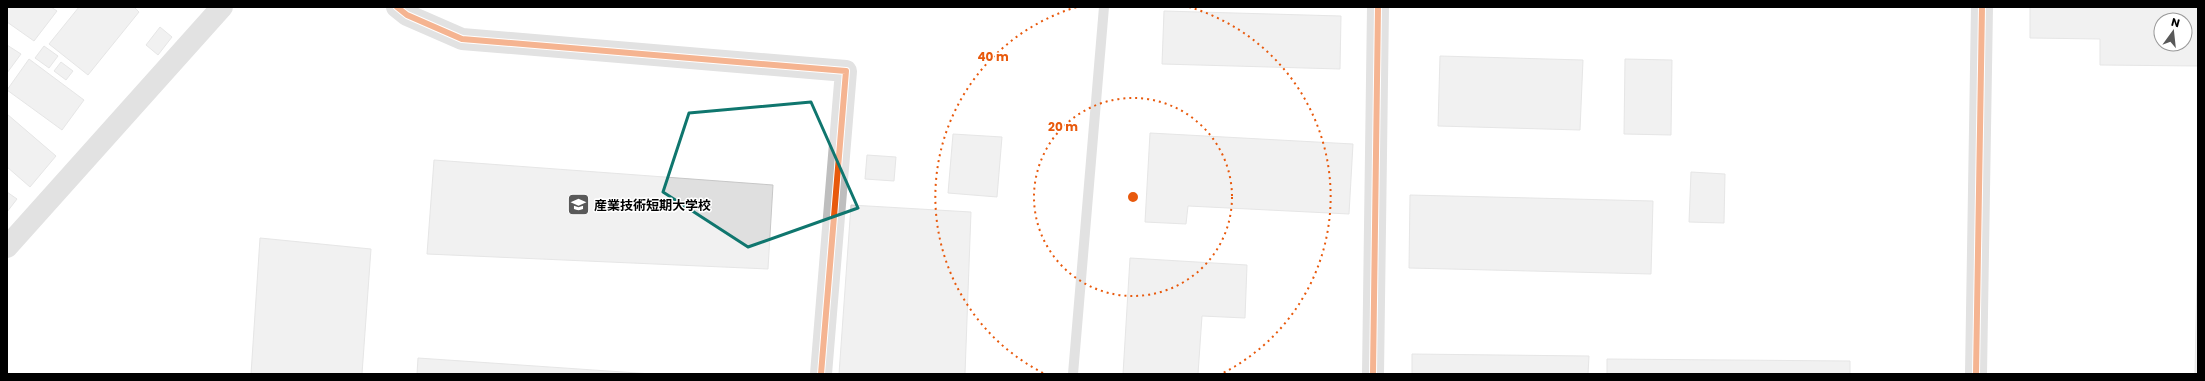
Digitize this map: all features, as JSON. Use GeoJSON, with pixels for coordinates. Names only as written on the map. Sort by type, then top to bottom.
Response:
{"type":"FeatureCollection","features":[{"type":"Feature","properties":{"kind":"street"},"geometry":{"type":"LineString","coordinates":[[7,247],[222,7]]}},
{"type":"Feature","properties":{"kind":"street"},"geometry":{"type":"LineString","coordinates":[[397,7],[407,15],[462,39],[846,71],[821,374]]}},
{"type":"Feature","properties":{"kind":"street"},"geometry":{"type":"LineString","coordinates":[[1373,374],[1378,7]]}},
{"type":"Feature","properties":{"kind":"street"},"geometry":{"type":"LineString","coordinates":[[1976,374],[1982,7]]}},
{"type":"Feature","properties":{"kind":"highlighted area"},"geometry":{"type":"Polygon","coordinates":[[[811,102],[858,208],[748,247],[663,192],[689,113],[811,102]]]}},
{"type":"Feature","properties":{"kind":"building"},"geometry":{"type":"Polygon","coordinates":[[[7,7],[51,7],[57,11],[34,41],[7,22],[7,7]]]}},
{"type":"Feature","properties":{"kind":"building"},"geometry":{"type":"Polygon","coordinates":[[[79,7],[134,7],[139,12],[88,75],[49,44],[79,7]]]}},
{"type":"Feature","properties":{"kind":"building"},"geometry":{"type":"Polygon","coordinates":[[[2030,7],[2198,7],[2198,66],[2100,65],[2100,39],[2030,38],[2030,7]]]}},
{"type":"Feature","properties":{"kind":"building"},"geometry":{"type":"Polygon","coordinates":[[[1164,11],[1341,16],[1340,69],[1162,64],[1164,11]]]}},
{"type":"Feature","properties":{"kind":"building"},"geometry":{"type":"Polygon","coordinates":[[[160,27],[172,37],[158,55],[146,45],[160,27]]]}},
{"type":"Feature","properties":{"kind":"building"},"geometry":{"type":"Polygon","coordinates":[[[7,45],[21,54],[7,73],[7,45]]]}},
{"type":"Feature","properties":{"kind":"building"},"geometry":{"type":"Polygon","coordinates":[[[44,46],[58,56],[49,68],[35,58],[44,46]]]}},
{"type":"Feature","properties":{"kind":"building"},"geometry":{"type":"Polygon","coordinates":[[[1440,56],[1583,60],[1580,130],[1438,126],[1440,56]]]}},
{"type":"Feature","properties":{"kind":"building"},"geometry":{"type":"Polygon","coordinates":[[[29,59],[84,100],[62,130],[7,90],[29,59]]]}},
{"type":"Feature","properties":{"kind":"building"},"geometry":{"type":"Polygon","coordinates":[[[1625,59],[1672,60],[1671,135],[1624,134],[1625,59]]]}},
{"type":"Feature","properties":{"kind":"building"},"geometry":{"type":"Polygon","coordinates":[[[61,62],[73,71],[66,80],[54,71],[61,62]]]}},
{"type":"Feature","properties":{"kind":"building"},"geometry":{"type":"Polygon","coordinates":[[[7,114],[56,156],[30,187],[7,167],[7,114]]]}},
{"type":"Feature","properties":{"kind":"building"},"geometry":{"type":"Polygon","coordinates":[[[1150,133],[1353,144],[1349,214],[1188,206],[1186,224],[1145,222],[1150,133]]]}},
{"type":"Feature","properties":{"kind":"building"},"geometry":{"type":"Polygon","coordinates":[[[953,134],[1002,137],[997,197],[948,193],[953,134]]]}},
{"type":"Feature","properties":{"kind":"building"},"geometry":{"type":"Polygon","coordinates":[[[867,155],[896,157],[894,181],[865,179],[867,155]]]}},
{"type":"Feature","properties":{"kind":"building"},"geometry":{"type":"Polygon","coordinates":[[[434,160],[773,185],[768,269],[427,254],[434,160]]]}},
{"type":"Feature","properties":{"kind":"building"},"geometry":{"type":"Polygon","coordinates":[[[1691,172],[1725,174],[1724,223],[1689,222],[1691,172]]]}},
{"type":"Feature","properties":{"kind":"building"},"geometry":{"type":"Polygon","coordinates":[[[7,192],[17,199],[7,212],[7,192]]]}},
{"type":"Feature","properties":{"kind":"building"},"geometry":{"type":"Polygon","coordinates":[[[1410,195],[1653,201],[1651,274],[1409,268],[1410,195]]]}},
{"type":"Feature","properties":{"kind":"building"},"geometry":{"type":"Polygon","coordinates":[[[851,205],[971,212],[965,374],[839,374],[851,205]]]}},
{"type":"Feature","properties":{"kind":"building"},"geometry":{"type":"Polygon","coordinates":[[[2198,226],[2198,374],[2195,374],[2198,226]]]}},
{"type":"Feature","properties":{"kind":"building"},"geometry":{"type":"Polygon","coordinates":[[[260,238],[371,249],[362,374],[251,374],[260,238]]]}},
{"type":"Feature","properties":{"kind":"building"},"geometry":{"type":"Polygon","coordinates":[[[1130,258],[1247,265],[1245,318],[1202,316],[1198,374],[1123,374],[1130,258]]]}},
{"type":"Feature","properties":{"kind":"building"},"geometry":{"type":"Polygon","coordinates":[[[1412,354],[1589,356],[1588,374],[1412,374],[1412,354]]]}},
{"type":"Feature","properties":{"kind":"building"},"geometry":{"type":"Polygon","coordinates":[[[418,358],[652,374],[417,374],[418,358]]]}},
{"type":"Feature","properties":{"kind":"building"},"geometry":{"type":"Polygon","coordinates":[[[1607,359],[1850,361],[1850,374],[1607,374],[1607,359]]]}},
{"type":"Feature","properties":{"kind":"waterway"},"geometry":{"type":"LineString","coordinates":[[1073,374],[1104,7]]}},
{"type":"Feature","properties":{"kind":"cycle path"},"geometry":{"type":"LineString","coordinates":[[397,7],[407,15],[462,39],[846,71],[821,374]]}},
{"type":"Feature","properties":{"kind":"cycle path"},"geometry":{"type":"LineString","coordinates":[[1373,374],[1378,7]]}},
{"type":"Feature","properties":{"kind":"cycle path"},"geometry":{"type":"LineString","coordinates":[[1976,374],[1982,7]]}},
{"type":"Feature","properties":{"kind":"place","name":"産業技術短期大学校"},"geometry":{"type":"Point","coordinates":[578,205]}}]}
